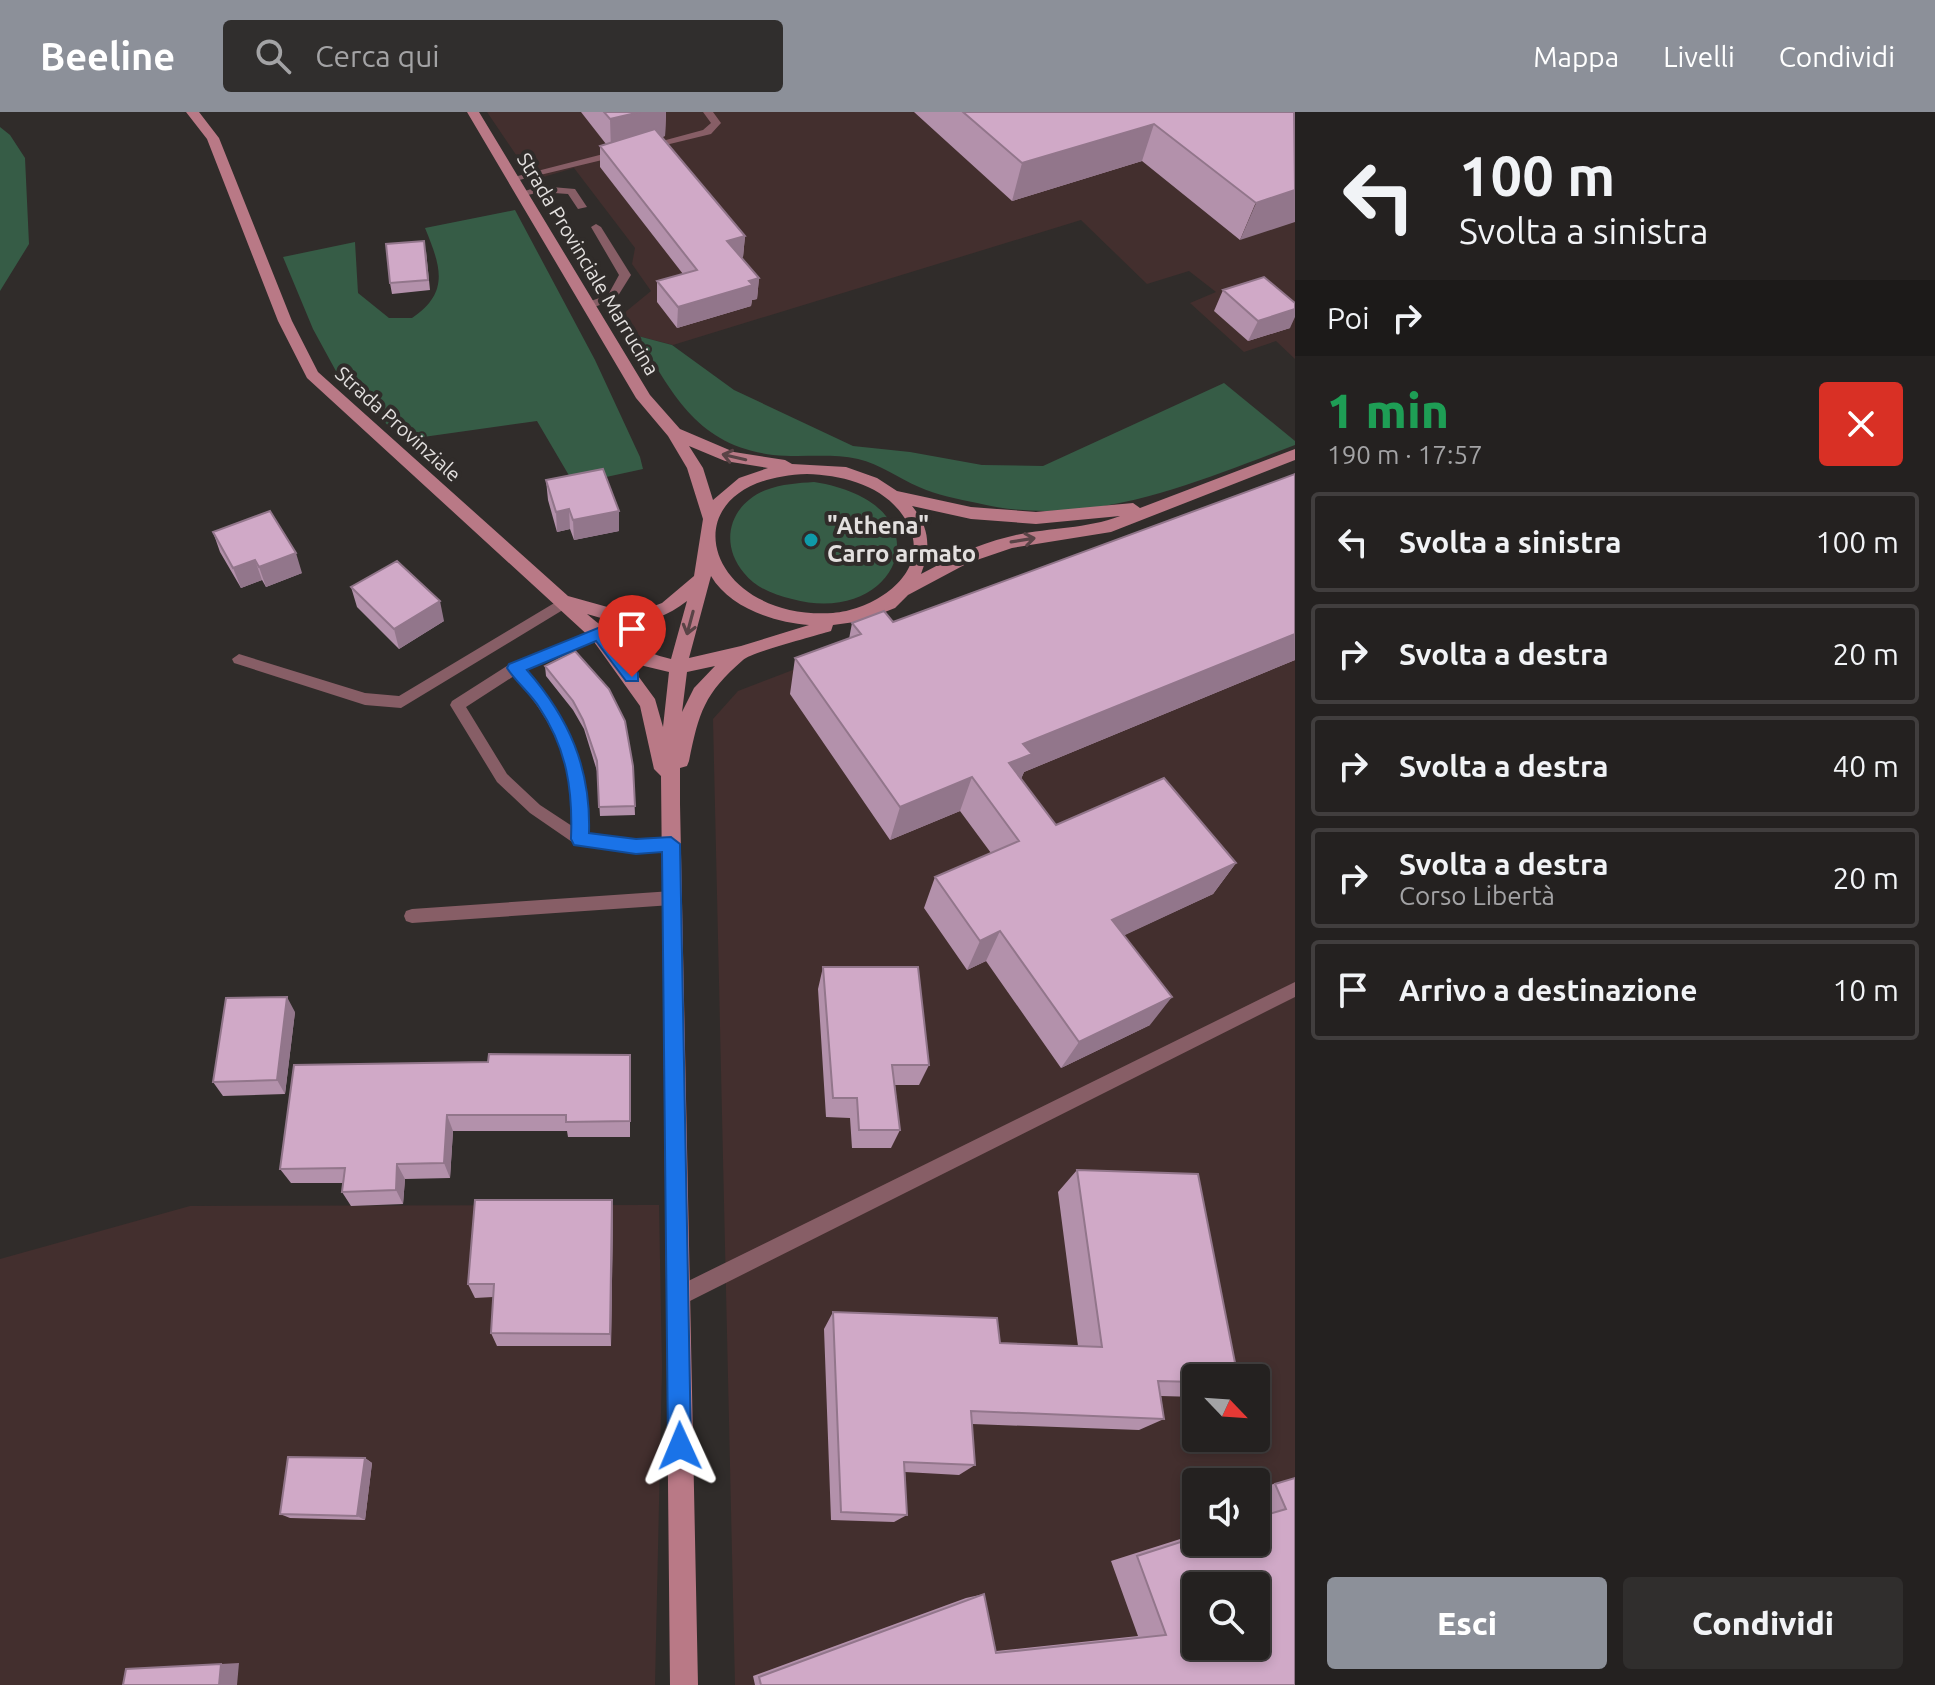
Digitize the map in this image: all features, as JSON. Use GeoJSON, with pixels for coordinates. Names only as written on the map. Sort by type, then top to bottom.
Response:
{"type":"FeatureCollection","features":[{"type":"Feature","properties":{"kind":"main road","name":"Strada Provinziale"},"geometry":{"type":"LineString","coordinates":[[192,112],[213,138],[285,321],[312,375],[566,601],[598,634]]}},
{"type":"Feature","properties":{"kind":"main road","name":"Strada Provinciale Marrucina"},"geometry":{"type":"LineString","coordinates":[[473,112],[644,398],[674,433],[695,468],[711,518]]}},
{"type":"Feature","properties":{"kind":"main road","name":"Strada Provinciale Marrucina"},"geometry":{"type":"LineString","coordinates":[[674,433],[731,457],[798,467]]}},
{"type":"Feature","properties":{"kind":"main road"},"geometry":{"type":"LineString","coordinates":[[598,634],[650,661],[678,667],[742,653],[881,607],[962,559],[998,546],[1105,528],[1295,454]]}},
{"type":"Feature","properties":{"kind":"main road"},"geometry":{"type":"LineString","coordinates":[[684,1685],[670,804],[672,714],[678,667],[701,579],[711,518],[724,498],[744,483],[769,472],[798,467],[833,469],[866,479],[894,496],[914,519],[922,544],[917,570],[901,593]]}},
{"type":"Feature","properties":{"kind":"main road"},"geometry":{"type":"LineString","coordinates":[[894,496],[971,513],[1036,518],[1161,505]]}},
{"type":"Feature","properties":{"kind":"main road"},"geometry":{"type":"LineString","coordinates":[[707,547],[723,582],[759,607],[807,620],[857,616]]}},
{"type":"Feature","properties":{"kind":"main road"},"geometry":{"type":"LineString","coordinates":[[566,601],[606,614],[644,618],[671,608],[701,579]]}},
{"type":"Feature","properties":{"kind":"main road"},"geometry":{"type":"LineString","coordinates":[[598,634],[649,704],[670,804]]}},
{"type":"Feature","properties":{"kind":"main road"},"geometry":{"type":"LineString","coordinates":[[670,804],[693,702],[705,684],[742,653]]}},
{"type":"Feature","properties":{"kind":"lane"},"geometry":{"type":"LineString","coordinates":[[515,178],[707,132],[716,123],[708,112]]}},
{"type":"Feature","properties":{"kind":"lane"},"geometry":{"type":"LineString","coordinates":[[524,193],[540,189],[571,191],[582,207]]}},
{"type":"Feature","properties":{"kind":"lane"},"geometry":{"type":"LineString","coordinates":[[589,305],[612,297],[625,275],[596,227]]}},
{"type":"Feature","properties":{"kind":"lane"},"geometry":{"type":"LineString","coordinates":[[239,659],[365,699],[401,702],[566,601]]}},
{"type":"Feature","properties":{"kind":"lane"},"geometry":{"type":"LineString","coordinates":[[598,634],[515,668],[457,705],[502,778],[535,809],[580,839],[636,846],[671,844]]}},
{"type":"Feature","properties":{"kind":"lane"},"geometry":{"type":"LineString","coordinates":[[515,668],[562,730],[575,764],[582,801],[580,839]]}},
{"type":"Feature","properties":{"kind":"lane"},"geometry":{"type":"LineString","coordinates":[[412,916],[672,898]]}},
{"type":"Feature","properties":{"kind":"lane"},"geometry":{"type":"LineString","coordinates":[[677,1297],[1295,989]]}},
{"type":"Feature","properties":{"kind":"shaded area"},"geometry":{"type":"Polygon","coordinates":[[[487,112],[1295,112],[1295,359],[1276,341],[1244,352],[1190,303],[1216,292],[1189,271],[1147,284],[1081,220],[673,345],[638,336],[623,314],[651,291],[632,264],[635,248],[574,168],[533,180],[487,112]]]}},
{"type":"Feature","properties":{"kind":"shaded area"},"geometry":{"type":"Polygon","coordinates":[[[1295,478],[1295,1685],[735,1685],[713,719],[738,691],[1295,478]]]}},
{"type":"Feature","properties":{"kind":"shaded area"},"geometry":{"type":"Polygon","coordinates":[[[659,1205],[662,1367],[655,1685],[0,1685],[0,1259],[190,1206],[659,1205]]]}},
{"type":"Feature","properties":{"kind":"green space"},"geometry":{"type":"Polygon","coordinates":[[[0,127],[10,135],[25,158],[29,244],[0,291],[0,127]]]}},
{"type":"Feature","properties":{"kind":"green space"},"geometry":{"type":"Polygon","coordinates":[[[515,210],[595,360],[643,469],[574,484],[537,421],[402,440],[337,373],[313,329],[283,257],[355,242],[358,293],[389,318],[412,318],[433,298],[439,277],[435,254],[425,228],[515,210]]]}},
{"type":"Feature","properties":{"kind":"green space"},"geometry":{"type":"Polygon","coordinates":[[[638,336],[672,345],[734,390],[853,446],[982,465],[1043,466],[1224,383],[1295,441],[1295,445],[1218,474],[1140,498],[1100,507],[1060,511],[1019,510],[926,490],[858,459],[773,455],[725,440],[706,429],[690,414],[663,378],[638,336]]]}},
{"type":"Feature","properties":{"kind":"green space"},"geometry":{"type":"Polygon","coordinates":[[[814,482],[857,495],[884,514],[896,537],[895,560],[882,581],[860,596],[829,603],[792,599],[754,583],[736,561],[730,538],[736,515],[743,505],[772,488],[814,482]]]}},
{"type":"Feature","properties":{"kind":"building"},"geometry":{"type":"Polygon","coordinates":[[[604,112],[640,112],[610,119],[604,112]]]}},
{"type":"Feature","properties":{"kind":"building"},"geometry":{"type":"Polygon","coordinates":[[[963,112],[1294,112],[1295,190],[1256,203],[1154,124],[1022,163],[963,112]]]}},
{"type":"Feature","properties":{"kind":"building"},"geometry":{"type":"Polygon","coordinates":[[[655,129],[745,236],[727,241],[759,278],[749,281],[753,285],[678,307],[657,281],[697,270],[600,146],[655,129]]]}},
{"type":"Feature","properties":{"kind":"building"},"geometry":{"type":"Polygon","coordinates":[[[424,241],[428,280],[390,283],[386,244],[424,241]]]}},
{"type":"Feature","properties":{"kind":"building"},"geometry":{"type":"Polygon","coordinates":[[[1264,277],[1295,303],[1295,309],[1258,321],[1223,290],[1264,277]]]}},
{"type":"Feature","properties":{"kind":"building"},"geometry":{"type":"Polygon","coordinates":[[[603,469],[619,511],[573,520],[569,509],[556,512],[546,480],[603,469]]]}},
{"type":"Feature","properties":{"kind":"building"},"geometry":{"type":"Polygon","coordinates":[[[1295,474],[1295,634],[1023,744],[1032,754],[1009,763],[1056,825],[1164,778],[1236,863],[1112,920],[1172,997],[1079,1042],[1000,931],[980,941],[935,877],[1019,841],[972,777],[900,807],[795,658],[861,634],[852,623],[884,611],[893,622],[1295,474]]]}},
{"type":"Feature","properties":{"kind":"building"},"geometry":{"type":"Polygon","coordinates":[[[270,511],[296,553],[259,567],[255,560],[233,568],[213,532],[270,511]]]}},
{"type":"Feature","properties":{"kind":"building"},"geometry":{"type":"Polygon","coordinates":[[[397,561],[440,601],[394,629],[351,587],[397,561]]]}},
{"type":"Feature","properties":{"kind":"building"},"geometry":{"type":"Polygon","coordinates":[[[575,651],[609,689],[625,721],[633,766],[635,806],[599,807],[597,761],[583,720],[573,701],[545,666],[575,651]]]}},
{"type":"Feature","properties":{"kind":"building"},"geometry":{"type":"Polygon","coordinates":[[[823,967],[918,967],[929,1065],[892,1065],[900,1130],[859,1130],[857,1098],[833,1098],[823,967]]]}},
{"type":"Feature","properties":{"kind":"building"},"geometry":{"type":"Polygon","coordinates":[[[287,997],[277,1080],[213,1082],[226,998],[287,997]]]}},
{"type":"Feature","properties":{"kind":"building"},"geometry":{"type":"Polygon","coordinates":[[[489,1054],[630,1055],[630,1121],[566,1122],[566,1115],[447,1115],[444,1163],[397,1164],[396,1190],[342,1192],[345,1168],[280,1169],[294,1065],[488,1062],[489,1054]]]}},
{"type":"Feature","properties":{"kind":"building"},"geometry":{"type":"Polygon","coordinates":[[[1077,1170],[1198,1174],[1235,1364],[1182,1364],[1182,1382],[1158,1381],[1164,1419],[971,1411],[975,1465],[904,1462],[907,1515],[841,1512],[833,1312],[997,1318],[1000,1343],[1102,1347],[1077,1170]]]}},
{"type":"Feature","properties":{"kind":"building"},"geometry":{"type":"Polygon","coordinates":[[[475,1200],[612,1200],[610,1334],[491,1333],[494,1284],[468,1284],[475,1200]]]}},
{"type":"Feature","properties":{"kind":"building"},"geometry":{"type":"Polygon","coordinates":[[[288,1457],[365,1458],[357,1516],[280,1514],[288,1457]]]}},
{"type":"Feature","properties":{"kind":"building"},"geometry":{"type":"Polygon","coordinates":[[[1295,1478],[1295,1685],[761,1685],[759,1677],[984,1594],[996,1653],[1166,1635],[1137,1556],[1182,1542],[1182,1556],[1270,1556],[1270,1514],[1286,1509],[1275,1484],[1295,1478]]]}},
{"type":"Feature","properties":{"kind":"building"},"geometry":{"type":"Polygon","coordinates":[[[221,1664],[219,1685],[123,1685],[126,1669],[221,1664]]]}},
{"type":"Feature","properties":{"kind":"place","name":"\"Athena\" Carro armato"},"geometry":{"type":"Point","coordinates":[811,540]}},
{"type":"Feature","properties":{"kind":"route"},"geometry":{"type":"LineString","coordinates":[[632,677],[598,634],[515,668],[543,700],[562,730],[575,764],[582,801],[580,839],[636,846],[671,844],[680,1446]]}}]}
